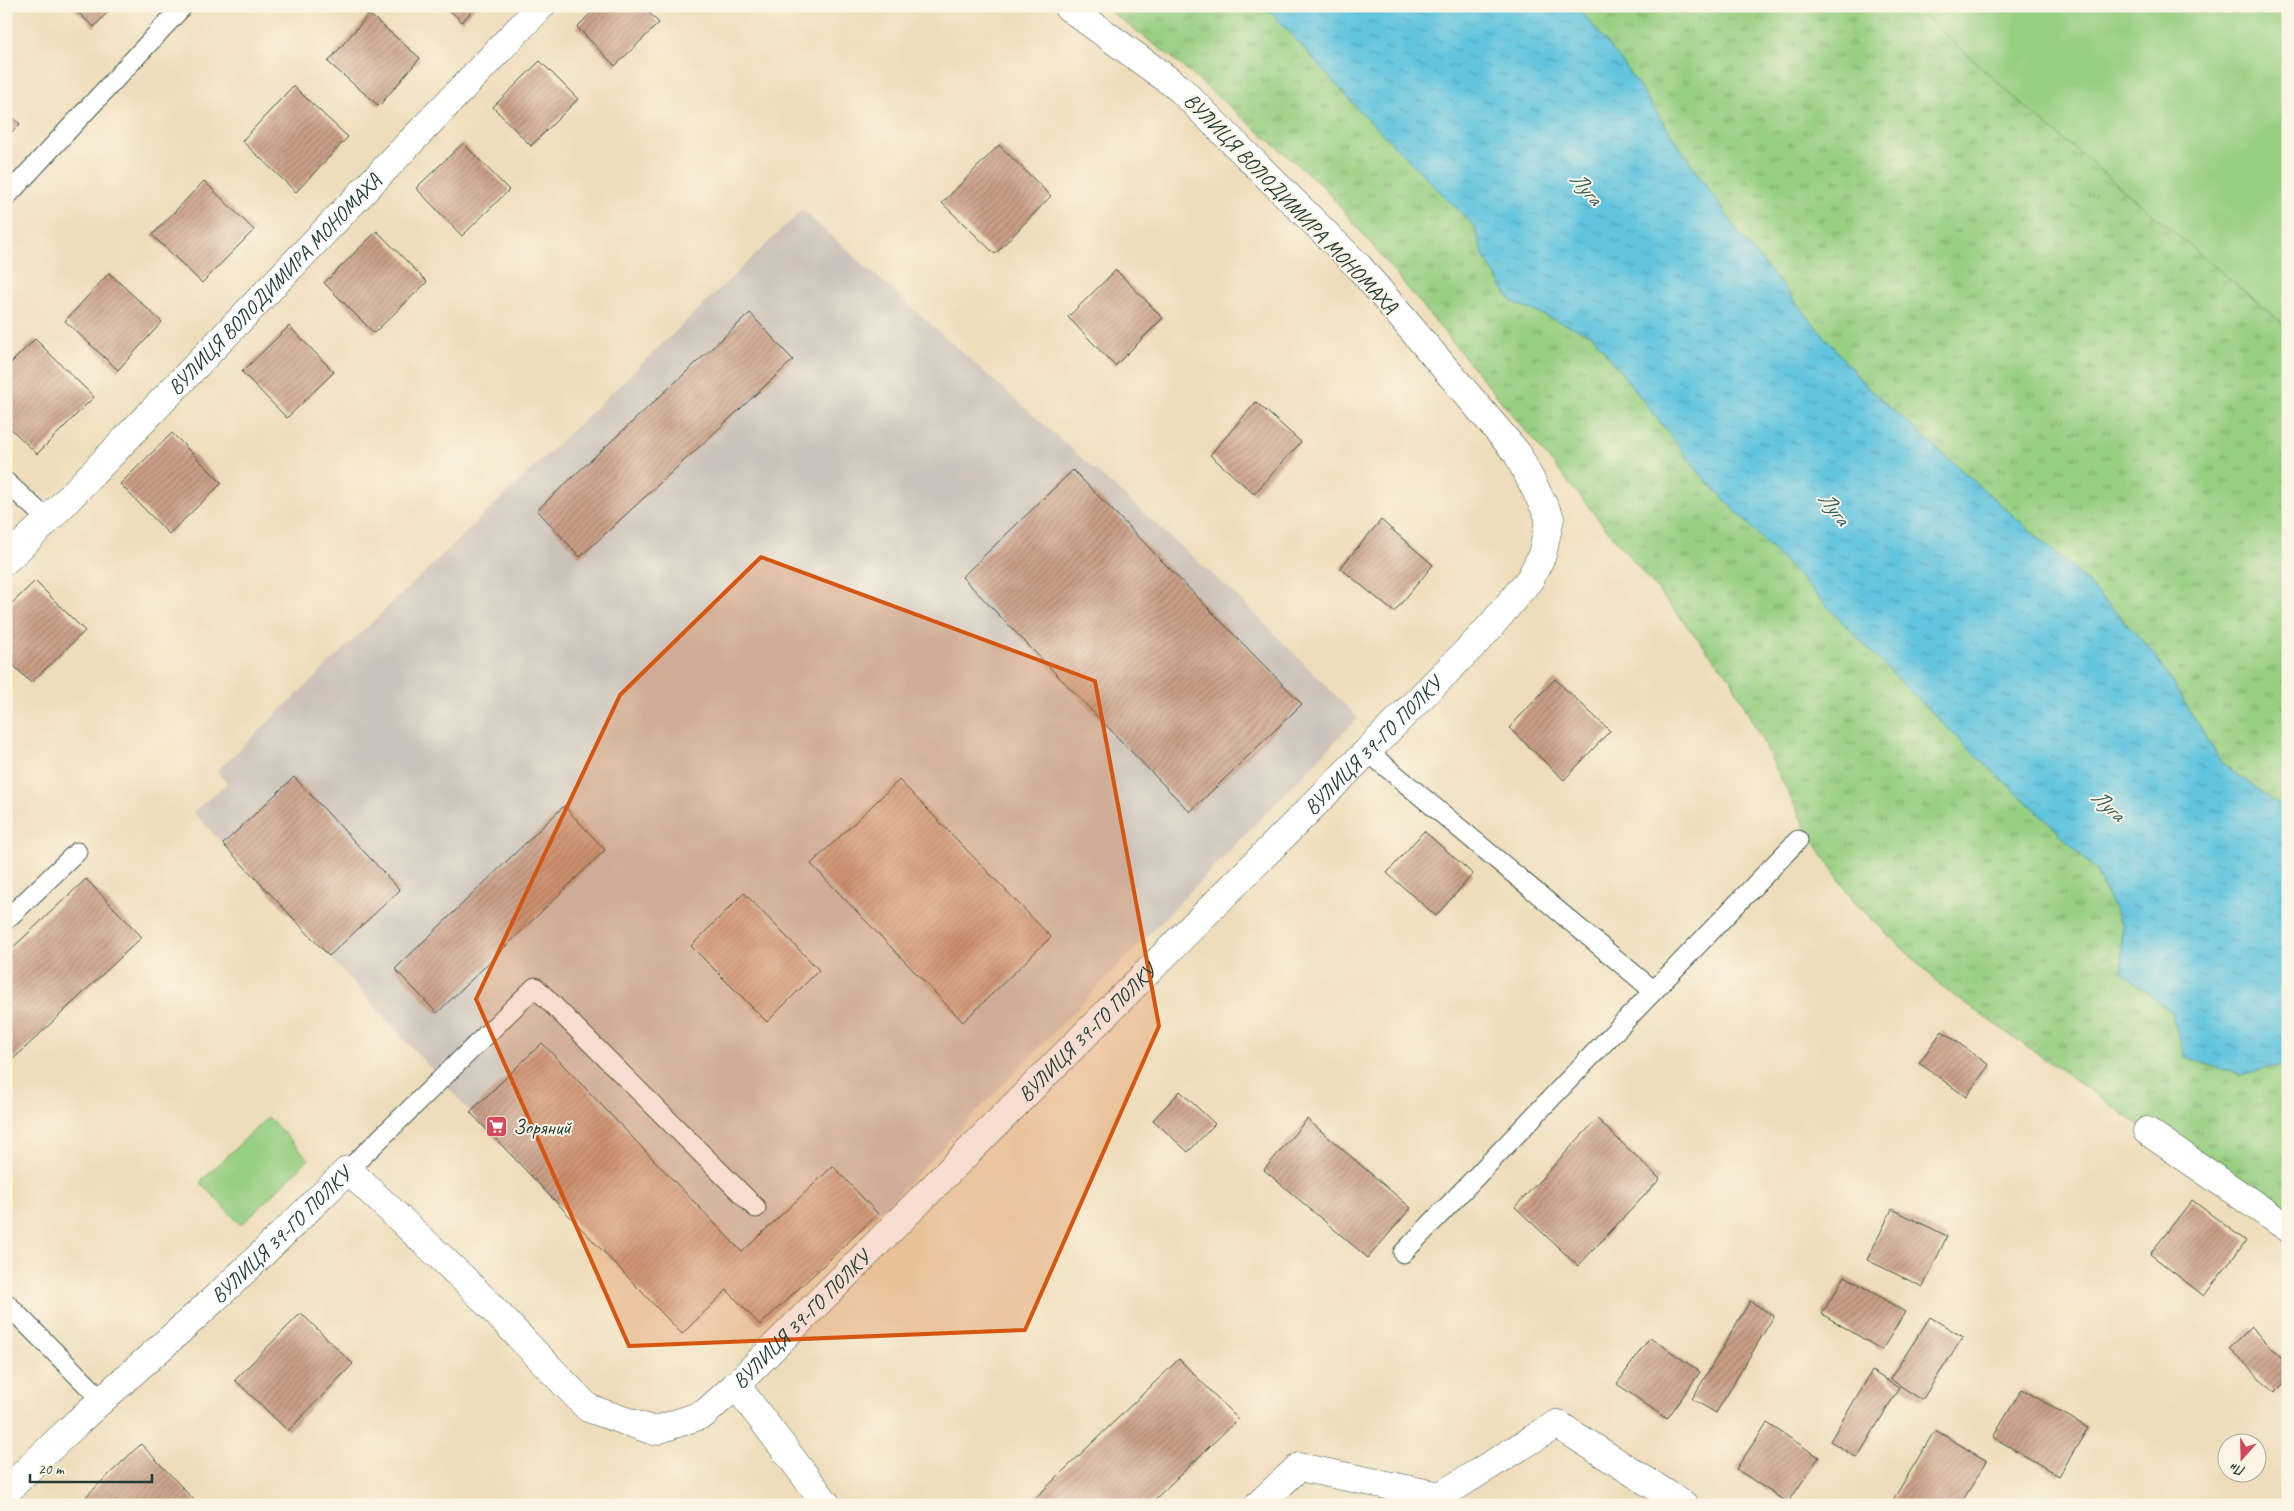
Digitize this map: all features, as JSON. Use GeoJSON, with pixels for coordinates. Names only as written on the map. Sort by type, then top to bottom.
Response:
{"type":"FeatureCollection","features":[{"type":"Feature","properties":{"kind":"street","name":"ВУЛИЦЯ ВОЛОДИМИРА МОНОМАХА"},"geometry":{"type":"LineString","coordinates":[[6,560],[48,520],[541,6]]}},
{"type":"Feature","properties":{"kind":"street","name":"ВУЛИЦЯ ВОЛОДИМИРА МОНОМАХА"},"geometry":{"type":"LineString","coordinates":[[1067,6],[1179,88],[1359,267],[1517,452],[1550,518],[1542,555]]}},
{"type":"Feature","properties":{"kind":"street","name":"ВУЛИЦЯ 39-ГО ПОЛКУ"},"geometry":{"type":"LineString","coordinates":[[6,1492],[101,1399],[212,1301],[348,1170],[468,1283],[588,1408],[654,1431],[704,1414],[736,1385],[1484,634],[1530,579],[1542,555]]}},
{"type":"Feature","properties":{"kind":"street"},"geometry":{"type":"LineString","coordinates":[[2147,1131],[2288,1228]]}},
{"type":"Feature","properties":{"kind":"street"},"geometry":{"type":"LineString","coordinates":[[736,1385],[827,1505]]}},
{"type":"Feature","properties":{"kind":"street"},"geometry":{"type":"LineString","coordinates":[[1258,1505],[1299,1467],[1440,1496],[1557,1424],[1684,1505]]}},
{"type":"Feature","properties":{"kind":"lane"},"geometry":{"type":"LineString","coordinates":[[6,197],[183,6]]}},
{"type":"Feature","properties":{"kind":"lane"},"geometry":{"type":"LineString","coordinates":[[6,482],[48,520]]}},
{"type":"Feature","properties":{"kind":"lane"},"geometry":{"type":"LineString","coordinates":[[1367,751],[1654,991]]}},
{"type":"Feature","properties":{"kind":"lane"},"geometry":{"type":"LineString","coordinates":[[1403,1253],[1798,840]]}},
{"type":"Feature","properties":{"kind":"lane"},"geometry":{"type":"LineString","coordinates":[[6,920],[77,852]]}},
{"type":"Feature","properties":{"kind":"lane"},"geometry":{"type":"LineString","coordinates":[[348,1170],[535,987],[756,1208]]}},
{"type":"Feature","properties":{"kind":"lane"},"geometry":{"type":"LineString","coordinates":[[6,1303],[101,1399]]}},
{"type":"Feature","properties":{"kind":"highlighted area"},"geometry":{"type":"Polygon","coordinates":[[[761,557],[1095,681],[1159,1026],[1025,1330],[629,1346],[476,999],[620,695],[761,557]]]}},
{"type":"Feature","properties":{"kind":"shaded area"},"geometry":{"type":"Polygon","coordinates":[[[802,210],[1238,597],[1358,718],[878,1214],[760,1325],[727,1290],[682,1334],[470,1112],[329,956],[193,812],[227,783],[217,771],[802,210]]]}},
{"type":"Feature","properties":{"kind":"green space"},"geometry":{"type":"Polygon","coordinates":[[[1103,6],[1266,6],[1358,109],[1475,226],[1484,257],[1512,302],[1592,335],[1702,476],[1880,661],[1976,756],[2045,818],[2095,870],[2122,926],[2122,972],[2171,1012],[2185,1057],[2240,1075],[2281,1065],[2288,1070],[2288,1228],[1947,991],[1855,903],[1810,836],[1731,679],[1324,187],[1170,56],[1103,6]]]}},
{"type":"Feature","properties":{"kind":"green space"},"geometry":{"type":"Polygon","coordinates":[[[1577,6],[1914,6],[2025,107],[2288,328],[2288,812],[2222,763],[2152,651],[2076,571],[1865,385],[1743,239],[1622,62],[1577,6]]]}},
{"type":"Feature","properties":{"kind":"green space"},"geometry":{"type":"Polygon","coordinates":[[[1914,6],[2288,6],[2288,328],[2025,107],[1914,6]]]}},
{"type":"Feature","properties":{"kind":"green space"},"geometry":{"type":"Polygon","coordinates":[[[268,1117],[309,1159],[241,1225],[200,1182],[268,1117]]]}},
{"type":"Feature","properties":{"kind":"water","name":"Луга"},"geometry":{"type":"Polygon","coordinates":[[[1266,6],[1577,6],[1622,62],[1743,239],[1865,385],[2076,571],[2152,651],[2222,763],[2288,812],[2288,1070],[2280,1065],[2240,1075],[2185,1057],[2171,1012],[2122,972],[2122,926],[2095,870],[2045,818],[1976,756],[1880,661],[1702,476],[1592,335],[1512,302],[1484,257],[1474,226],[1358,109],[1266,6]]]}},
{"type":"Feature","properties":{"kind":"building"},"geometry":{"type":"Polygon","coordinates":[[[71,6],[113,6],[94,27],[71,6]]]}},
{"type":"Feature","properties":{"kind":"building"},"geometry":{"type":"Polygon","coordinates":[[[445,6],[476,6],[462,22],[445,6]]]}},
{"type":"Feature","properties":{"kind":"building"},"geometry":{"type":"Polygon","coordinates":[[[598,6],[643,6],[659,23],[615,66],[577,27],[598,6]]]}},
{"type":"Feature","properties":{"kind":"building"},"geometry":{"type":"Polygon","coordinates":[[[369,14],[420,58],[379,106],[328,62],[369,14]]]}},
{"type":"Feature","properties":{"kind":"building"},"geometry":{"type":"Polygon","coordinates":[[[540,61],[578,99],[531,146],[493,107],[540,61]]]}},
{"type":"Feature","properties":{"kind":"building"},"geometry":{"type":"Polygon","coordinates":[[[293,86],[348,137],[296,192],[242,141],[293,86]]]}},
{"type":"Feature","properties":{"kind":"building"},"geometry":{"type":"Polygon","coordinates":[[[6,112],[20,124],[6,138],[6,112]]]}},
{"type":"Feature","properties":{"kind":"building"},"geometry":{"type":"Polygon","coordinates":[[[463,143],[509,190],[462,236],[416,188],[463,143]]]}},
{"type":"Feature","properties":{"kind":"building"},"geometry":{"type":"Polygon","coordinates":[[[999,145],[1051,196],[995,254],[942,203],[999,145]]]}},
{"type":"Feature","properties":{"kind":"building"},"geometry":{"type":"Polygon","coordinates":[[[204,181],[254,230],[202,283],[152,235],[204,181]]]}},
{"type":"Feature","properties":{"kind":"building"},"geometry":{"type":"Polygon","coordinates":[[[377,231],[427,282],[374,333],[324,283],[377,231]]]}},
{"type":"Feature","properties":{"kind":"building"},"geometry":{"type":"Polygon","coordinates":[[[1116,270],[1163,318],[1115,366],[1068,317],[1116,270]]]}},
{"type":"Feature","properties":{"kind":"building"},"geometry":{"type":"Polygon","coordinates":[[[109,273],[162,322],[118,370],[65,321],[109,273]]]}},
{"type":"Feature","properties":{"kind":"building"},"geometry":{"type":"Polygon","coordinates":[[[750,313],[793,360],[580,557],[537,510],[750,313]]]}},
{"type":"Feature","properties":{"kind":"building"},"geometry":{"type":"Polygon","coordinates":[[[289,326],[334,372],[287,418],[242,372],[289,326]]]}},
{"type":"Feature","properties":{"kind":"building"},"geometry":{"type":"Polygon","coordinates":[[[35,339],[94,397],[37,454],[6,424],[6,368],[35,339]]]}},
{"type":"Feature","properties":{"kind":"building"},"geometry":{"type":"Polygon","coordinates":[[[1256,402],[1301,442],[1254,494],[1210,455],[1256,402]]]}},
{"type":"Feature","properties":{"kind":"building"},"geometry":{"type":"Polygon","coordinates":[[[172,433],[222,483],[169,534],[120,484],[172,433]]]}},
{"type":"Feature","properties":{"kind":"building"},"geometry":{"type":"Polygon","coordinates":[[[1073,470],[1302,704],[1190,812],[962,577],[1073,470]]]}},
{"type":"Feature","properties":{"kind":"building"},"geometry":{"type":"Polygon","coordinates":[[[1381,520],[1433,565],[1394,612],[1340,568],[1381,520]]]}},
{"type":"Feature","properties":{"kind":"building"},"geometry":{"type":"Polygon","coordinates":[[[35,581],[85,631],[31,683],[6,658],[6,609],[35,581]]]}},
{"type":"Feature","properties":{"kind":"building"},"geometry":{"type":"Polygon","coordinates":[[[1555,679],[1610,731],[1564,780],[1509,728],[1555,679]]]}},
{"type":"Feature","properties":{"kind":"building"},"geometry":{"type":"Polygon","coordinates":[[[294,777],[400,890],[329,956],[223,844],[294,777]]]}},
{"type":"Feature","properties":{"kind":"building"},"geometry":{"type":"Polygon","coordinates":[[[899,780],[1051,937],[963,1022],[811,864],[899,780]]]}},
{"type":"Feature","properties":{"kind":"building"},"geometry":{"type":"Polygon","coordinates":[[[564,806],[605,850],[437,1013],[395,969],[564,806]]]}},
{"type":"Feature","properties":{"kind":"building"},"geometry":{"type":"Polygon","coordinates":[[[1424,831],[1473,874],[1436,916],[1387,873],[1424,831]]]}},
{"type":"Feature","properties":{"kind":"building"},"geometry":{"type":"Polygon","coordinates":[[[86,879],[142,937],[6,1066],[6,954],[86,879]]]}},
{"type":"Feature","properties":{"kind":"building"},"geometry":{"type":"Polygon","coordinates":[[[744,893],[819,970],[767,1022],[691,946],[744,893]]]}},
{"type":"Feature","properties":{"kind":"building"},"geometry":{"type":"Polygon","coordinates":[[[1942,1031],[1989,1065],[1966,1097],[1919,1063],[1942,1031]]]}},
{"type":"Feature","properties":{"kind":"building"},"geometry":{"type":"Polygon","coordinates":[[[542,1043],[742,1252],[833,1166],[878,1214],[760,1325],[727,1290],[682,1334],[470,1112],[542,1043]]]}},
{"type":"Feature","properties":{"kind":"building"},"geometry":{"type":"Polygon","coordinates":[[[1180,1091],[1215,1124],[1188,1152],[1153,1120],[1180,1091]]]}},
{"type":"Feature","properties":{"kind":"building"},"geometry":{"type":"Polygon","coordinates":[[[1307,1119],[1411,1208],[1368,1258],[1264,1170],[1307,1119]]]}},
{"type":"Feature","properties":{"kind":"building"},"geometry":{"type":"Polygon","coordinates":[[[1597,1119],[1660,1179],[1578,1266],[1515,1207],[1597,1119]]]}},
{"type":"Feature","properties":{"kind":"building"},"geometry":{"type":"Polygon","coordinates":[[[2192,1200],[2246,1241],[2204,1296],[2150,1254],[2192,1200]]]}},
{"type":"Feature","properties":{"kind":"building"},"geometry":{"type":"Polygon","coordinates":[[[1892,1209],[1947,1236],[1923,1287],[1867,1260],[1892,1209]]]}},
{"type":"Feature","properties":{"kind":"building"},"geometry":{"type":"Polygon","coordinates":[[[1845,1276],[1905,1312],[1882,1350],[1822,1314],[1845,1276]]]}},
{"type":"Feature","properties":{"kind":"building"},"geometry":{"type":"Polygon","coordinates":[[[1750,1301],[1774,1316],[1716,1413],[1692,1399],[1750,1301]]]}},
{"type":"Feature","properties":{"kind":"building"},"geometry":{"type":"Polygon","coordinates":[[[301,1313],[353,1364],[288,1431],[235,1380],[301,1313]]]}},
{"type":"Feature","properties":{"kind":"building"},"geometry":{"type":"Polygon","coordinates":[[[1930,1317],[1963,1337],[1922,1400],[1890,1379],[1930,1317]]]}},
{"type":"Feature","properties":{"kind":"building"},"geometry":{"type":"Polygon","coordinates":[[[2251,1327],[2288,1364],[2288,1379],[2274,1393],[2230,1348],[2251,1327]]]}},
{"type":"Feature","properties":{"kind":"building"},"geometry":{"type":"Polygon","coordinates":[[[1650,1337],[1700,1372],[1667,1419],[1617,1384],[1650,1337]]]}},
{"type":"Feature","properties":{"kind":"building"},"geometry":{"type":"Polygon","coordinates":[[[1179,1359],[1238,1419],[1149,1505],[1028,1505],[1179,1359]]]}},
{"type":"Feature","properties":{"kind":"building"},"geometry":{"type":"Polygon","coordinates":[[[1872,1371],[1899,1388],[1857,1458],[1830,1441],[1872,1371]]]}},
{"type":"Feature","properties":{"kind":"building"},"geometry":{"type":"Polygon","coordinates":[[[2022,1389],[2088,1428],[2059,1476],[1993,1437],[2022,1389]]]}},
{"type":"Feature","properties":{"kind":"building"},"geometry":{"type":"Polygon","coordinates":[[[1767,1423],[1819,1457],[1788,1503],[1736,1469],[1767,1423]]]}},
{"type":"Feature","properties":{"kind":"building"},"geometry":{"type":"Polygon","coordinates":[[[1935,1430],[1987,1461],[1960,1505],[1900,1505],[1893,1500],[1935,1430]]]}},
{"type":"Feature","properties":{"kind":"building"},"geometry":{"type":"Polygon","coordinates":[[[141,1444],[199,1505],[77,1505],[141,1444]]]}},
{"type":"Feature","properties":{"kind":"place","name":"Зоряний"},"geometry":{"type":"Point","coordinates":[497,1127]}}]}
